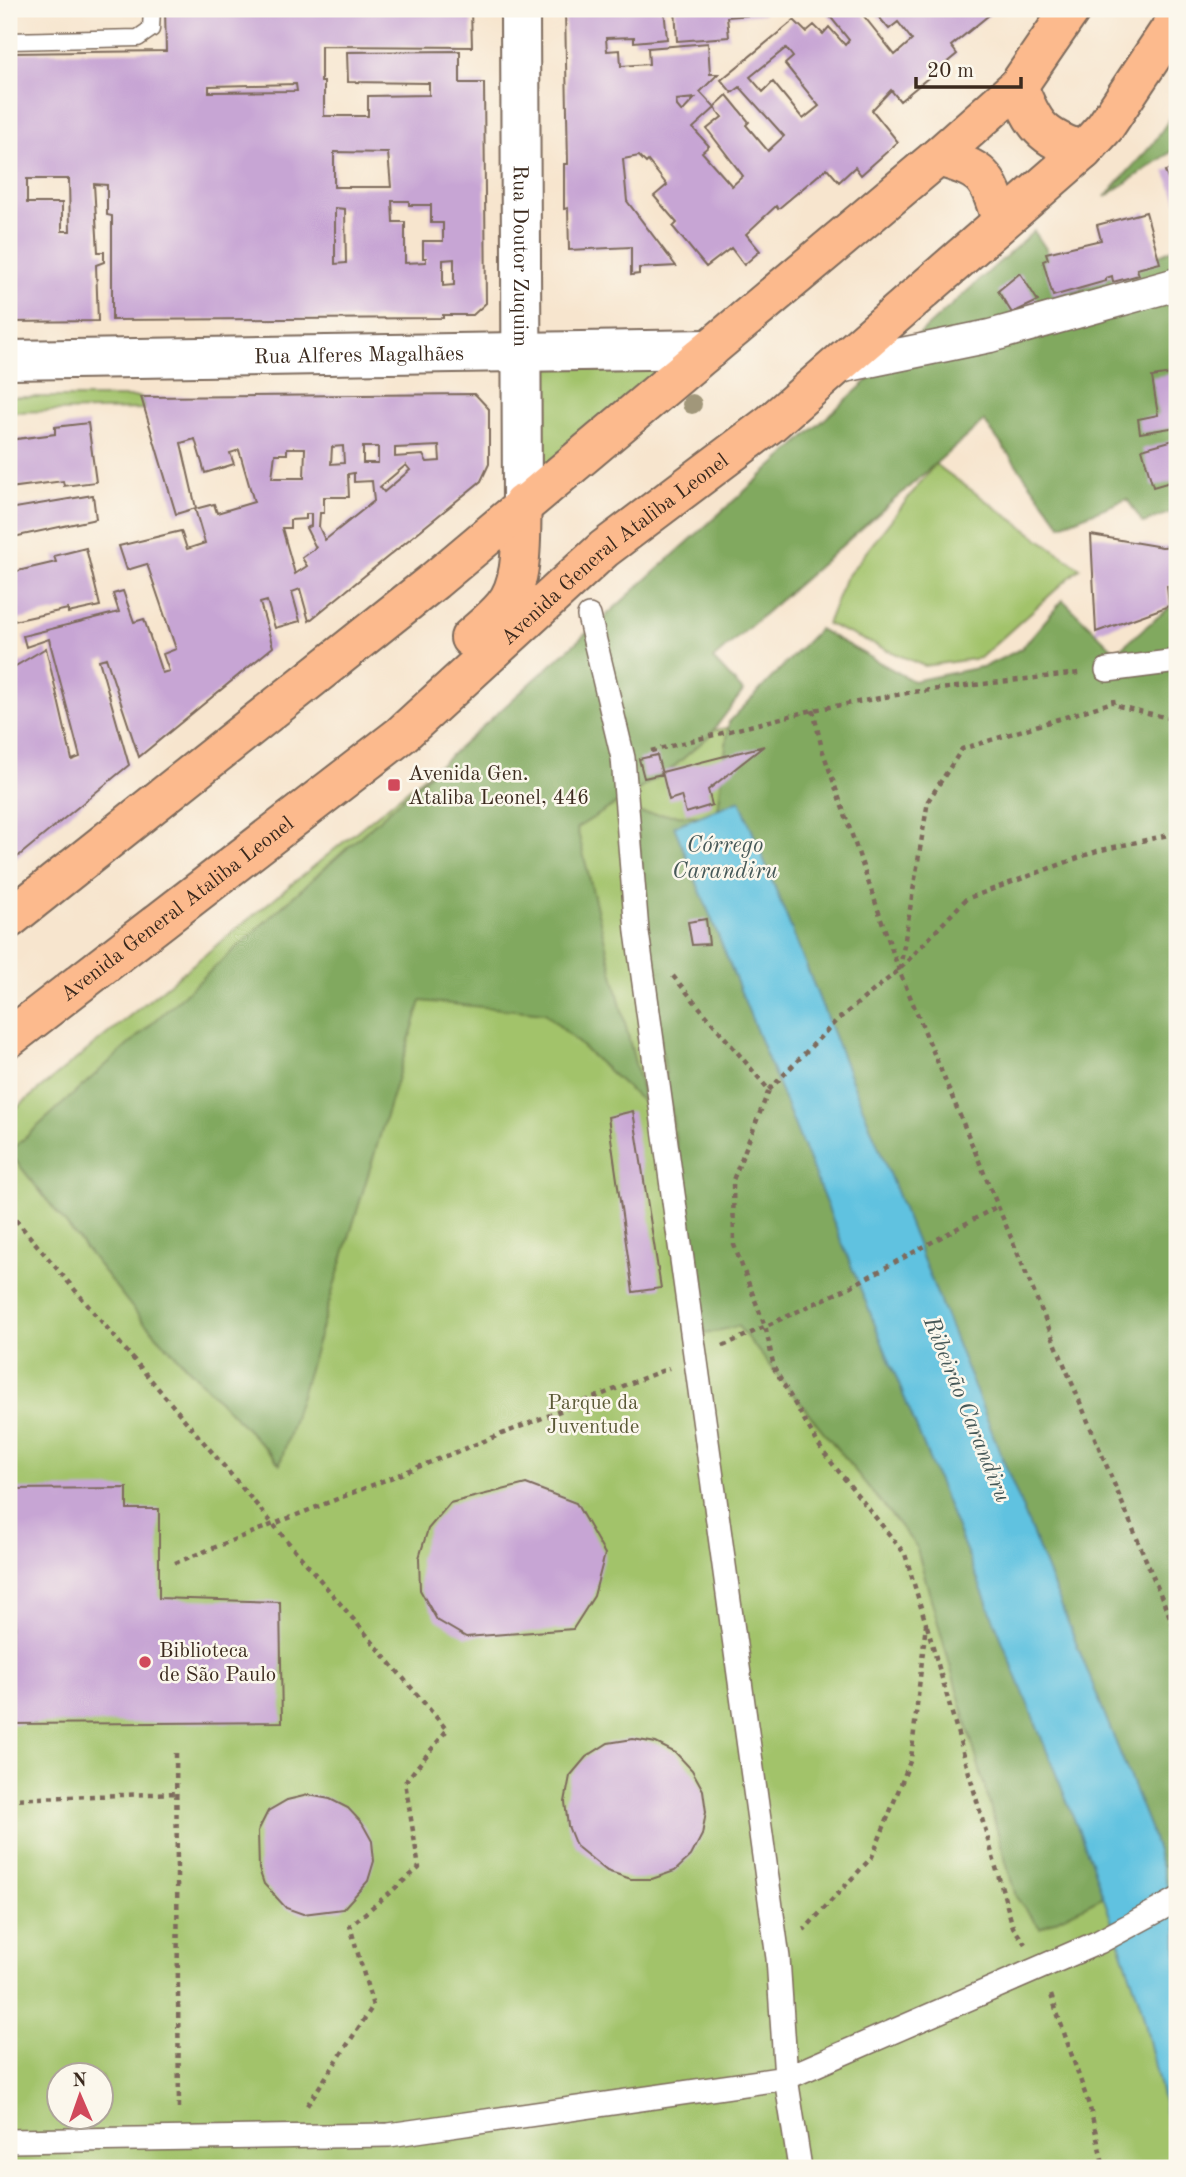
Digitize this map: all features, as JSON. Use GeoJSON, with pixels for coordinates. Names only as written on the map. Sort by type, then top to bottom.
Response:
{"type":"FeatureCollection","features":[{"type":"Feature","properties":{"kind":"main road"},"geometry":{"type":"LineString","coordinates":[[9,919],[434,581],[522,504],[938,157],[1018,86],[1071,9]]}},
{"type":"Feature","properties":{"kind":"main road","name":"Avenida General Ataliba Leonel"},"geometry":{"type":"LineString","coordinates":[[10,1035],[401,735],[604,549],[770,424],[1083,151],[1105,127],[1177,19]]}},
{"type":"Feature","properties":{"kind":"main road"},"geometry":{"type":"LineString","coordinates":[[1018,86],[1030,115],[1040,130],[1055,141],[1083,151]]}},
{"type":"Feature","properties":{"kind":"main road"},"geometry":{"type":"LineString","coordinates":[[938,157],[971,166],[984,176],[993,193],[1001,220]]}},
{"type":"Feature","properties":{"kind":"main road"},"geometry":{"type":"LineString","coordinates":[[401,735],[440,666],[508,599],[519,560],[522,504]]}},
{"type":"Feature","properties":{"kind":"street","name":"Rua Doutor Zuquim"},"geometry":{"type":"LineString","coordinates":[[520,9],[522,504]]}},
{"type":"Feature","properties":{"kind":"street"},"geometry":{"type":"LineString","coordinates":[[834,368],[990,336],[1177,284]]}},
{"type":"Feature","properties":{"kind":"street","name":"Rua Alferes Magalhães"},"geometry":{"type":"LineString","coordinates":[[9,360],[710,349]]}},
{"type":"Feature","properties":{"kind":"street"},"geometry":{"type":"LineString","coordinates":[[589,616],[623,758],[636,932],[778,1958],[786,2078],[800,2168]]}},
{"type":"Feature","properties":{"kind":"street"},"geometry":{"type":"LineString","coordinates":[[1107,670],[1177,661]]}},
{"type":"Feature","properties":{"kind":"street"},"geometry":{"type":"LineString","coordinates":[[9,2141],[389,2135],[786,2078],[1099,1942],[1177,1900]]}},
{"type":"Feature","properties":{"kind":"lane"},"geometry":{"type":"LineString","coordinates":[[9,41],[138,38],[151,29],[152,9]]}},
{"type":"Feature","properties":{"kind":"path"},"geometry":{"type":"LineString","coordinates":[[623,758],[813,710],[913,692],[1107,670]]}},
{"type":"Feature","properties":{"kind":"path"},"geometry":{"type":"LineString","coordinates":[[1111,693],[1114,705]]}},
{"type":"Feature","properties":{"kind":"path"},"geometry":{"type":"LineString","coordinates":[[900,970],[928,801],[962,749],[1114,705],[1177,720]]}},
{"type":"Feature","properties":{"kind":"path"},"geometry":{"type":"LineString","coordinates":[[813,710],[822,750],[900,970],[1177,1634]]}},
{"type":"Feature","properties":{"kind":"path"},"geometry":{"type":"LineString","coordinates":[[1104,2168],[1090,2108],[1041,1966],[1013,1927],[905,1554],[823,1452],[774,1368],[766,1329],[734,1245],[733,1180],[769,1090],[836,1021],[900,970],[966,899],[1097,851],[1177,833]]}},
{"type":"Feature","properties":{"kind":"path"},"geometry":{"type":"LineString","coordinates":[[672,974],[769,1090]]}},
{"type":"Feature","properties":{"kind":"path"},"geometry":{"type":"LineString","coordinates":[[175,1563],[766,1329],[998,1206]]}},
{"type":"Feature","properties":{"kind":"path"},"geometry":{"type":"LineString","coordinates":[[9,1212],[447,1730],[405,1782],[419,1868],[350,1926],[373,2006],[286,2137]]}},
{"type":"Feature","properties":{"kind":"path"},"geometry":{"type":"LineString","coordinates":[[778,1958],[872,1857],[911,1759],[926,1624]]}},
{"type":"Feature","properties":{"kind":"path"},"geometry":{"type":"LineString","coordinates":[[176,1753],[179,1793],[178,2138]]}},
{"type":"Feature","properties":{"kind":"path"},"geometry":{"type":"LineString","coordinates":[[9,1799],[179,1793]]}},
{"type":"Feature","properties":{"kind":"green space"},"geometry":{"type":"Polygon","coordinates":[[[1177,108],[1177,148],[1105,197],[1152,145],[1177,108]]]}},
{"type":"Feature","properties":{"kind":"green space"},"geometry":{"type":"Polygon","coordinates":[[[1034,231],[1075,292],[1177,247],[1177,510],[1143,523],[1127,499],[1061,525],[984,421],[713,659],[743,691],[709,736],[670,770],[577,828],[645,1104],[545,1013],[421,1001],[280,1464],[142,1320],[9,1152],[1034,231]]]}},
{"type":"Feature","properties":{"kind":"green space"},"geometry":{"type":"Polygon","coordinates":[[[691,355],[530,488],[528,360],[691,355]]]}},
{"type":"Feature","properties":{"kind":"green space"},"geometry":{"type":"Polygon","coordinates":[[[9,397],[141,397],[145,409],[9,412],[9,397]]]}},
{"type":"Feature","properties":{"kind":"green space"},"geometry":{"type":"Polygon","coordinates":[[[935,464],[1080,568],[980,658],[924,666],[827,624],[845,579],[935,464]]]}},
{"type":"Feature","properties":{"kind":"green space"},"geometry":{"type":"Polygon","coordinates":[[[1063,600],[1116,652],[1177,601],[1177,1860],[1040,1928],[1016,1897],[916,1546],[738,1326],[705,1334],[652,984],[636,813],[717,817],[729,722],[819,629],[913,681],[986,666],[1021,649],[1063,600]]]}},
{"type":"Feature","properties":{"kind":"green space","name":"Parque da Juventude"},"geometry":{"type":"Polygon","coordinates":[[[1177,659],[1177,2168],[9,2168],[9,1114],[437,766],[623,744],[1177,659]]]}},
{"type":"Feature","properties":{"kind":"water","name":"Córrego Carandiru"},"geometry":{"type":"Polygon","coordinates":[[[740,800],[1150,1828],[1177,1918],[1177,2161],[1141,2006],[1091,1861],[674,826],[740,800]]]}},
{"type":"Feature","properties":{"kind":"building"},"geometry":{"type":"Polygon","coordinates":[[[165,9],[471,9],[472,47],[321,46],[321,82],[324,82],[324,116],[368,116],[368,96],[429,95],[429,83],[348,82],[347,52],[460,51],[460,83],[484,83],[486,303],[473,315],[443,315],[443,318],[112,320],[112,216],[107,215],[107,185],[94,184],[98,252],[104,252],[104,262],[96,265],[98,321],[9,322],[9,53],[166,51],[165,9]],[[296,84],[209,86],[209,92],[297,91],[296,84]],[[334,152],[334,187],[391,187],[388,153],[334,152]],[[27,179],[27,203],[62,203],[62,231],[70,231],[69,179],[27,179]],[[392,201],[393,222],[405,222],[405,263],[426,262],[426,258],[423,258],[423,241],[443,241],[443,223],[431,223],[431,205],[409,205],[409,201],[392,201]],[[335,208],[335,264],[346,263],[345,209],[335,208]],[[454,259],[443,260],[443,286],[454,285],[454,259]]]}},
{"type":"Feature","properties":{"kind":"building"},"geometry":{"type":"Polygon","coordinates":[[[565,9],[664,9],[667,39],[634,42],[634,37],[606,38],[607,51],[620,50],[621,66],[649,64],[648,48],[708,43],[710,74],[718,74],[700,92],[714,107],[727,95],[749,122],[746,125],[768,151],[784,136],[740,87],[732,93],[721,80],[794,20],[806,32],[814,25],[823,34],[829,27],[845,45],[849,40],[824,9],[872,9],[991,9],[994,11],[951,46],[957,54],[900,101],[891,90],[872,110],[898,142],[861,175],[855,167],[839,182],[827,168],[778,209],[776,206],[746,234],[760,251],[744,265],[731,248],[706,267],[673,227],[677,223],[654,196],[667,185],[648,161],[646,163],[639,156],[623,159],[627,201],[676,266],[639,268],[639,274],[631,275],[631,247],[569,250],[568,208],[564,209],[564,164],[568,164],[565,9]],[[872,9],[863,15],[895,55],[912,40],[898,22],[889,29],[872,9]],[[786,48],[750,77],[763,92],[773,82],[803,119],[819,106],[785,64],[793,57],[786,48]],[[695,98],[676,100],[682,112],[695,98]],[[715,108],[693,128],[709,146],[702,152],[732,186],[743,176],[707,129],[722,117],[715,108]]]}},
{"type":"Feature","properties":{"kind":"building"},"geometry":{"type":"Polygon","coordinates":[[[675,9],[764,9],[764,14],[727,17],[729,37],[677,41],[675,9]]]}},
{"type":"Feature","properties":{"kind":"building"},"geometry":{"type":"Polygon","coordinates":[[[1177,167],[1177,203],[1165,171],[1177,167]]]}},
{"type":"Feature","properties":{"kind":"building"},"geometry":{"type":"Polygon","coordinates":[[[1146,212],[1160,263],[1137,269],[1139,275],[1113,282],[1112,276],[1106,278],[1106,281],[1053,296],[1043,261],[1048,259],[1046,253],[1101,240],[1097,225],[1146,212]]]}},
{"type":"Feature","properties":{"kind":"building"},"geometry":{"type":"Polygon","coordinates":[[[1020,273],[1038,301],[1012,313],[998,291],[1020,273]]]}},
{"type":"Feature","properties":{"kind":"building"},"geometry":{"type":"Polygon","coordinates":[[[1177,373],[1177,427],[1140,433],[1138,419],[1158,415],[1152,377],[1177,373]]]}},
{"type":"Feature","properties":{"kind":"building"},"geometry":{"type":"Polygon","coordinates":[[[475,394],[489,409],[489,464],[481,481],[309,621],[300,589],[292,592],[300,621],[275,628],[267,601],[260,603],[273,647],[139,757],[106,658],[99,660],[129,765],[9,864],[9,670],[46,648],[72,760],[80,757],[49,639],[26,647],[23,636],[119,612],[113,594],[123,591],[134,622],[144,619],[162,673],[169,671],[163,654],[176,649],[147,564],[127,570],[119,546],[181,531],[187,549],[205,543],[195,509],[214,504],[217,513],[254,502],[239,450],[230,453],[234,464],[205,473],[195,439],[181,443],[196,508],[176,514],[141,397],[475,394]],[[343,446],[332,447],[331,464],[344,463],[343,446]],[[439,446],[395,448],[395,457],[423,455],[427,462],[440,461],[439,446]],[[363,447],[363,463],[378,463],[378,447],[363,447]],[[287,448],[287,454],[275,454],[272,478],[304,478],[305,448],[287,448]],[[406,465],[380,487],[384,492],[410,470],[406,465]],[[354,473],[348,474],[349,497],[324,497],[324,513],[320,513],[319,527],[325,540],[374,501],[372,481],[354,482],[354,473]],[[306,514],[306,519],[290,520],[290,528],[282,528],[295,574],[307,566],[302,558],[316,548],[306,528],[311,526],[311,514],[306,514]]]}},
{"type":"Feature","properties":{"kind":"building"},"geometry":{"type":"Polygon","coordinates":[[[88,423],[96,482],[64,486],[63,481],[9,488],[9,440],[55,434],[55,427],[88,423]]]}},
{"type":"Feature","properties":{"kind":"building"},"geometry":{"type":"Polygon","coordinates":[[[1177,439],[1177,480],[1153,487],[1142,449],[1177,439]]]}},
{"type":"Feature","properties":{"kind":"building"},"geometry":{"type":"Polygon","coordinates":[[[93,495],[96,519],[9,538],[9,509],[93,495]]]}},
{"type":"Feature","properties":{"kind":"building"},"geometry":{"type":"Polygon","coordinates":[[[1091,535],[1162,547],[1175,546],[1177,585],[1167,586],[1169,606],[1096,632],[1091,535]]]}},
{"type":"Feature","properties":{"kind":"building"},"geometry":{"type":"Polygon","coordinates":[[[86,548],[100,606],[68,613],[68,609],[9,622],[9,573],[56,562],[54,556],[86,548]]]}},
{"type":"Feature","properties":{"kind":"building"},"geometry":{"type":"Polygon","coordinates":[[[764,746],[708,790],[712,805],[686,813],[681,796],[669,800],[662,772],[764,746]]]}},
{"type":"Feature","properties":{"kind":"building"},"geometry":{"type":"Polygon","coordinates":[[[657,755],[662,774],[644,778],[639,759],[657,755]]]}},
{"type":"Feature","properties":{"kind":"building"},"geometry":{"type":"Polygon","coordinates":[[[706,919],[709,944],[692,945],[688,922],[706,919]]]}},
{"type":"Feature","properties":{"kind":"building"},"geometry":{"type":"Polygon","coordinates":[[[633,1111],[661,1288],[633,1292],[608,1117],[633,1111]]]}},
{"type":"Feature","properties":{"kind":"building"},"geometry":{"type":"Polygon","coordinates":[[[526,1484],[576,1503],[605,1554],[594,1596],[573,1629],[466,1637],[437,1620],[420,1590],[419,1558],[428,1529],[450,1503],[526,1484]]]}},
{"type":"Feature","properties":{"kind":"building","name":"Biblioteca de São Paulo"},"geometry":{"type":"Polygon","coordinates":[[[127,1488],[127,1509],[159,1509],[159,1598],[280,1602],[282,1722],[9,1724],[9,1489],[127,1488]]]}},
{"type":"Feature","properties":{"kind":"building"},"geometry":{"type":"Polygon","coordinates":[[[633,1739],[656,1743],[676,1753],[692,1770],[703,1790],[706,1812],[702,1835],[691,1856],[675,1871],[652,1879],[631,1879],[607,1871],[576,1846],[568,1826],[565,1802],[570,1776],[586,1757],[608,1743],[633,1739]]]}},
{"type":"Feature","properties":{"kind":"building"},"geometry":{"type":"Polygon","coordinates":[[[308,1795],[330,1799],[348,1808],[362,1823],[372,1841],[374,1861],[368,1881],[343,1909],[303,1914],[286,1908],[264,1884],[259,1869],[258,1831],[268,1811],[287,1800],[308,1795]]]}},
{"type":"Feature","properties":{"kind":"place","name":"Avenida Gen. Ataliba Leonel, 446"},"geometry":{"type":"Point","coordinates":[394,785]}},
{"type":"Feature","properties":{"kind":"place","name":"Biblioteca de São Paulo"},"geometry":{"type":"Point","coordinates":[145,1662]}},
{"type":"Feature","properties":{"kind":"water label","name":"Ribeirão Carandiru"},"geometry":{"type":"Point","coordinates":[968,1409]}}]}
